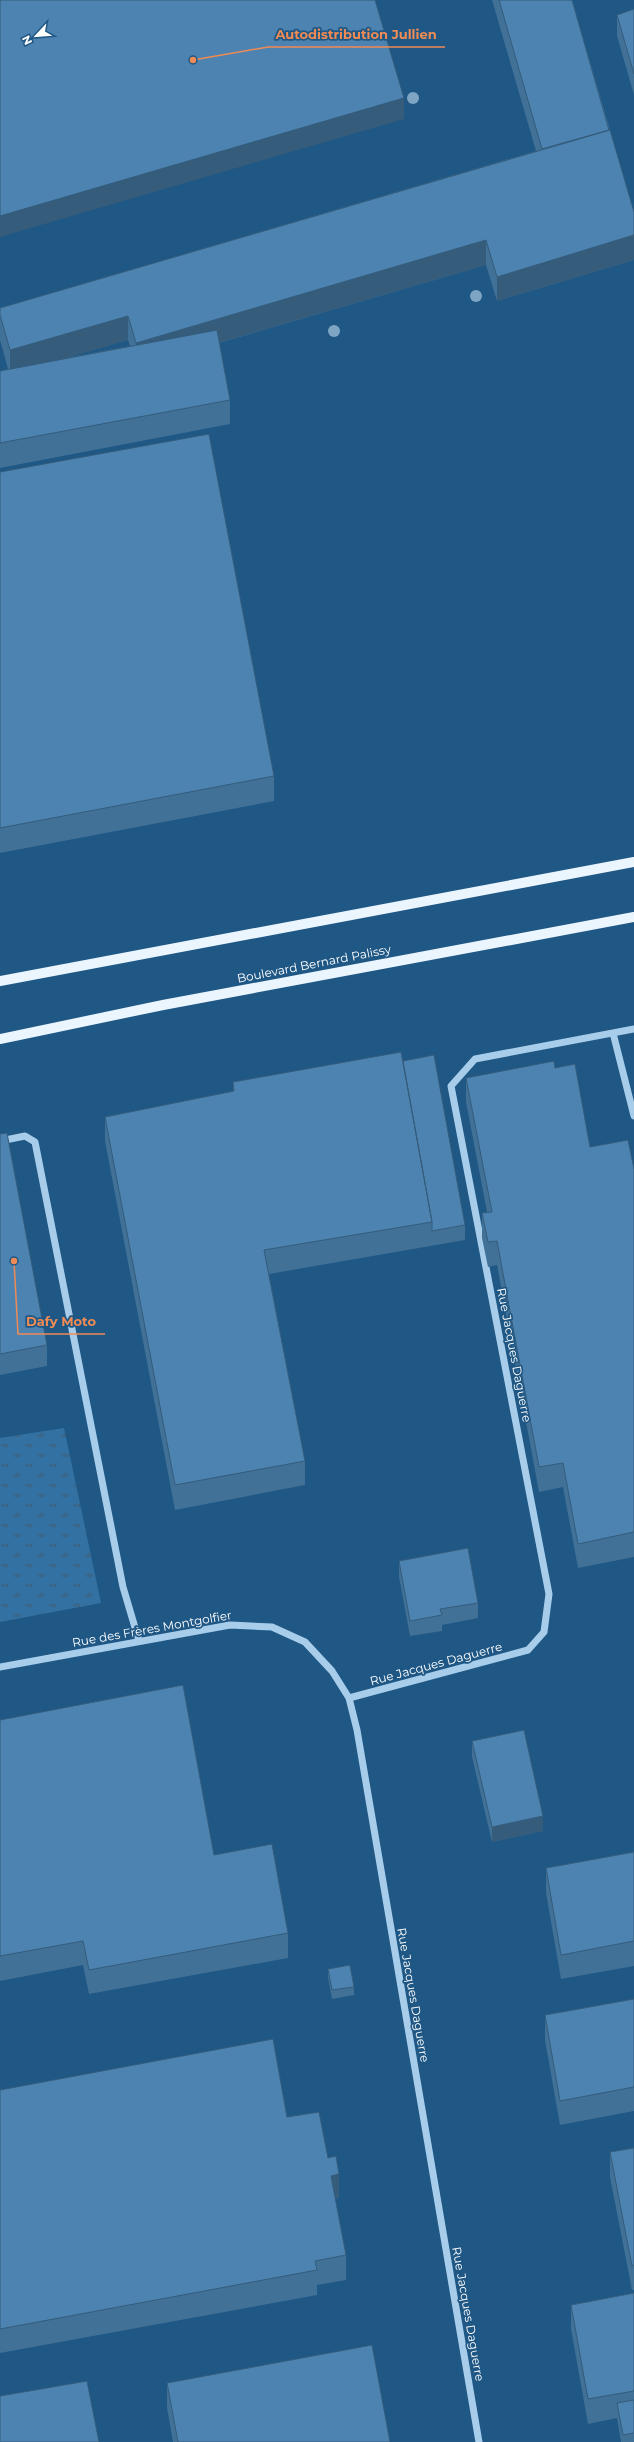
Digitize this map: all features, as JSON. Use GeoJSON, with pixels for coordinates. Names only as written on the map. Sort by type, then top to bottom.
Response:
{"type":"FeatureCollection","features":[{"type":"Feature","properties":{"kind":"main road"},"geometry":{"type":"LineString","coordinates":[[0,981],[634,862]]}},
{"type":"Feature","properties":{"kind":"main road","name":"Boulevard Bernard Palissy"},"geometry":{"type":"LineString","coordinates":[[0,1039],[163,1005],[634,917]]}},
{"type":"Feature","properties":{"kind":"street","name":"Rue Jacques Daguerre"},"geometry":{"type":"LineString","coordinates":[[479,2442],[358,1737],[349,1698],[528,1650],[544,1632],[549,1594],[451,1086],[475,1060],[634,1029]]}},
{"type":"Feature","properties":{"kind":"street"},"geometry":{"type":"LineString","coordinates":[[613,1033],[634,1116]]}},
{"type":"Feature","properties":{"kind":"street"},"geometry":{"type":"LineString","coordinates":[[0,1141],[25,1136],[34,1142],[123,1587],[138,1641]]}},
{"type":"Feature","properties":{"kind":"street","name":"Rue des Frères Montgolfier"},"geometry":{"type":"LineString","coordinates":[[0,1667],[230,1625],[272,1627],[305,1642],[332,1671],[349,1698]]}},
{"type":"Feature","properties":{"kind":"green space"},"geometry":{"type":"Polygon","coordinates":[[[64,1428],[101,1603],[0,1622],[0,1438],[64,1428]]]}},
{"type":"Feature","properties":{"kind":"building"},"geometry":{"type":"Polygon","coordinates":[[[0,0],[375,0],[404,98],[0,216],[0,0]]]}},
{"type":"Feature","properties":{"kind":"building"},"geometry":{"type":"Polygon","coordinates":[[[499,0],[572,0],[609,130],[542,149],[499,0]]]}},
{"type":"Feature","properties":{"kind":"building"},"geometry":{"type":"Polygon","coordinates":[[[634,9],[634,74],[617,15],[634,9]]]}},
{"type":"Feature","properties":{"kind":"building"},"geometry":{"type":"Polygon","coordinates":[[[610,130],[634,212],[634,235],[497,277],[486,240],[136,343],[128,316],[10,350],[0,315],[0,308],[610,130]]]}},
{"type":"Feature","properties":{"kind":"building"},"geometry":{"type":"Polygon","coordinates":[[[217,330],[230,400],[0,443],[0,371],[217,330]]]}},
{"type":"Feature","properties":{"kind":"building"},"geometry":{"type":"Polygon","coordinates":[[[209,434],[274,776],[0,828],[0,472],[209,434]]]}},
{"type":"Feature","properties":{"kind":"building"},"geometry":{"type":"Polygon","coordinates":[[[401,1052],[432,1222],[264,1250],[305,1461],[175,1485],[105,1117],[234,1091],[233,1082],[401,1052]]]}},
{"type":"Feature","properties":{"kind":"building"},"geometry":{"type":"Polygon","coordinates":[[[434,1055],[465,1225],[432,1231],[432,1222],[403,1061],[434,1055]]]}},
{"type":"Feature","properties":{"kind":"building"},"geometry":{"type":"Polygon","coordinates":[[[554,1061],[555,1068],[575,1064],[590,1147],[628,1140],[634,1169],[634,1532],[578,1544],[563,1463],[539,1467],[497,1241],[488,1242],[482,1213],[492,1212],[466,1078],[554,1061]]]}},
{"type":"Feature","properties":{"kind":"building"},"geometry":{"type":"Polygon","coordinates":[[[7,1133],[47,1345],[0,1354],[0,1134],[7,1133]]]}},
{"type":"Feature","properties":{"kind":"building"},"geometry":{"type":"Polygon","coordinates":[[[468,1548],[478,1603],[440,1609],[442,1615],[410,1621],[399,1561],[468,1548]]]}},
{"type":"Feature","properties":{"kind":"building"},"geometry":{"type":"Polygon","coordinates":[[[183,1685],[214,1855],[272,1844],[288,1933],[89,1970],[83,1941],[0,1956],[0,1720],[183,1685]]]}},
{"type":"Feature","properties":{"kind":"building"},"geometry":{"type":"Polygon","coordinates":[[[524,1730],[543,1816],[492,1827],[472,1741],[524,1730]]]}},
{"type":"Feature","properties":{"kind":"building"},"geometry":{"type":"Polygon","coordinates":[[[634,1852],[634,1941],[561,1955],[546,1868],[634,1852]]]}},
{"type":"Feature","properties":{"kind":"building"},"geometry":{"type":"Polygon","coordinates":[[[350,1965],[354,1987],[332,1990],[328,1969],[350,1965]]]}},
{"type":"Feature","properties":{"kind":"building"},"geometry":{"type":"Polygon","coordinates":[[[634,1999],[634,2087],[560,2101],[545,2015],[634,1999]]]}},
{"type":"Feature","properties":{"kind":"building"},"geometry":{"type":"Polygon","coordinates":[[[273,2039],[287,2117],[319,2112],[328,2158],[336,2156],[339,2174],[331,2176],[346,2255],[315,2261],[317,2270],[0,2329],[0,2090],[273,2039]]]}},
{"type":"Feature","properties":{"kind":"building"},"geometry":{"type":"Polygon","coordinates":[[[634,2148],[634,2265],[632,2266],[610,2152],[634,2148]]]}},
{"type":"Feature","properties":{"kind":"building"},"geometry":{"type":"Polygon","coordinates":[[[634,2293],[634,2391],[588,2399],[571,2305],[634,2293]]]}},
{"type":"Feature","properties":{"kind":"building"},"geometry":{"type":"Polygon","coordinates":[[[372,2345],[390,2442],[178,2442],[167,2383],[372,2345]]]}},
{"type":"Feature","properties":{"kind":"building"},"geometry":{"type":"Polygon","coordinates":[[[87,2381],[99,2442],[0,2442],[0,2396],[87,2381]]]}},
{"type":"Feature","properties":{"kind":"building"},"geometry":{"type":"Polygon","coordinates":[[[634,2400],[634,2433],[623,2435],[617,2403],[634,2400]]]}},
{"type":"Feature","properties":{"kind":"place","name":"Autodistribution Jullien"},"geometry":{"type":"Point","coordinates":[193,60]}},
{"type":"Feature","properties":{"kind":"place","name":"Dafy Moto"},"geometry":{"type":"Point","coordinates":[14,1261]}}]}
